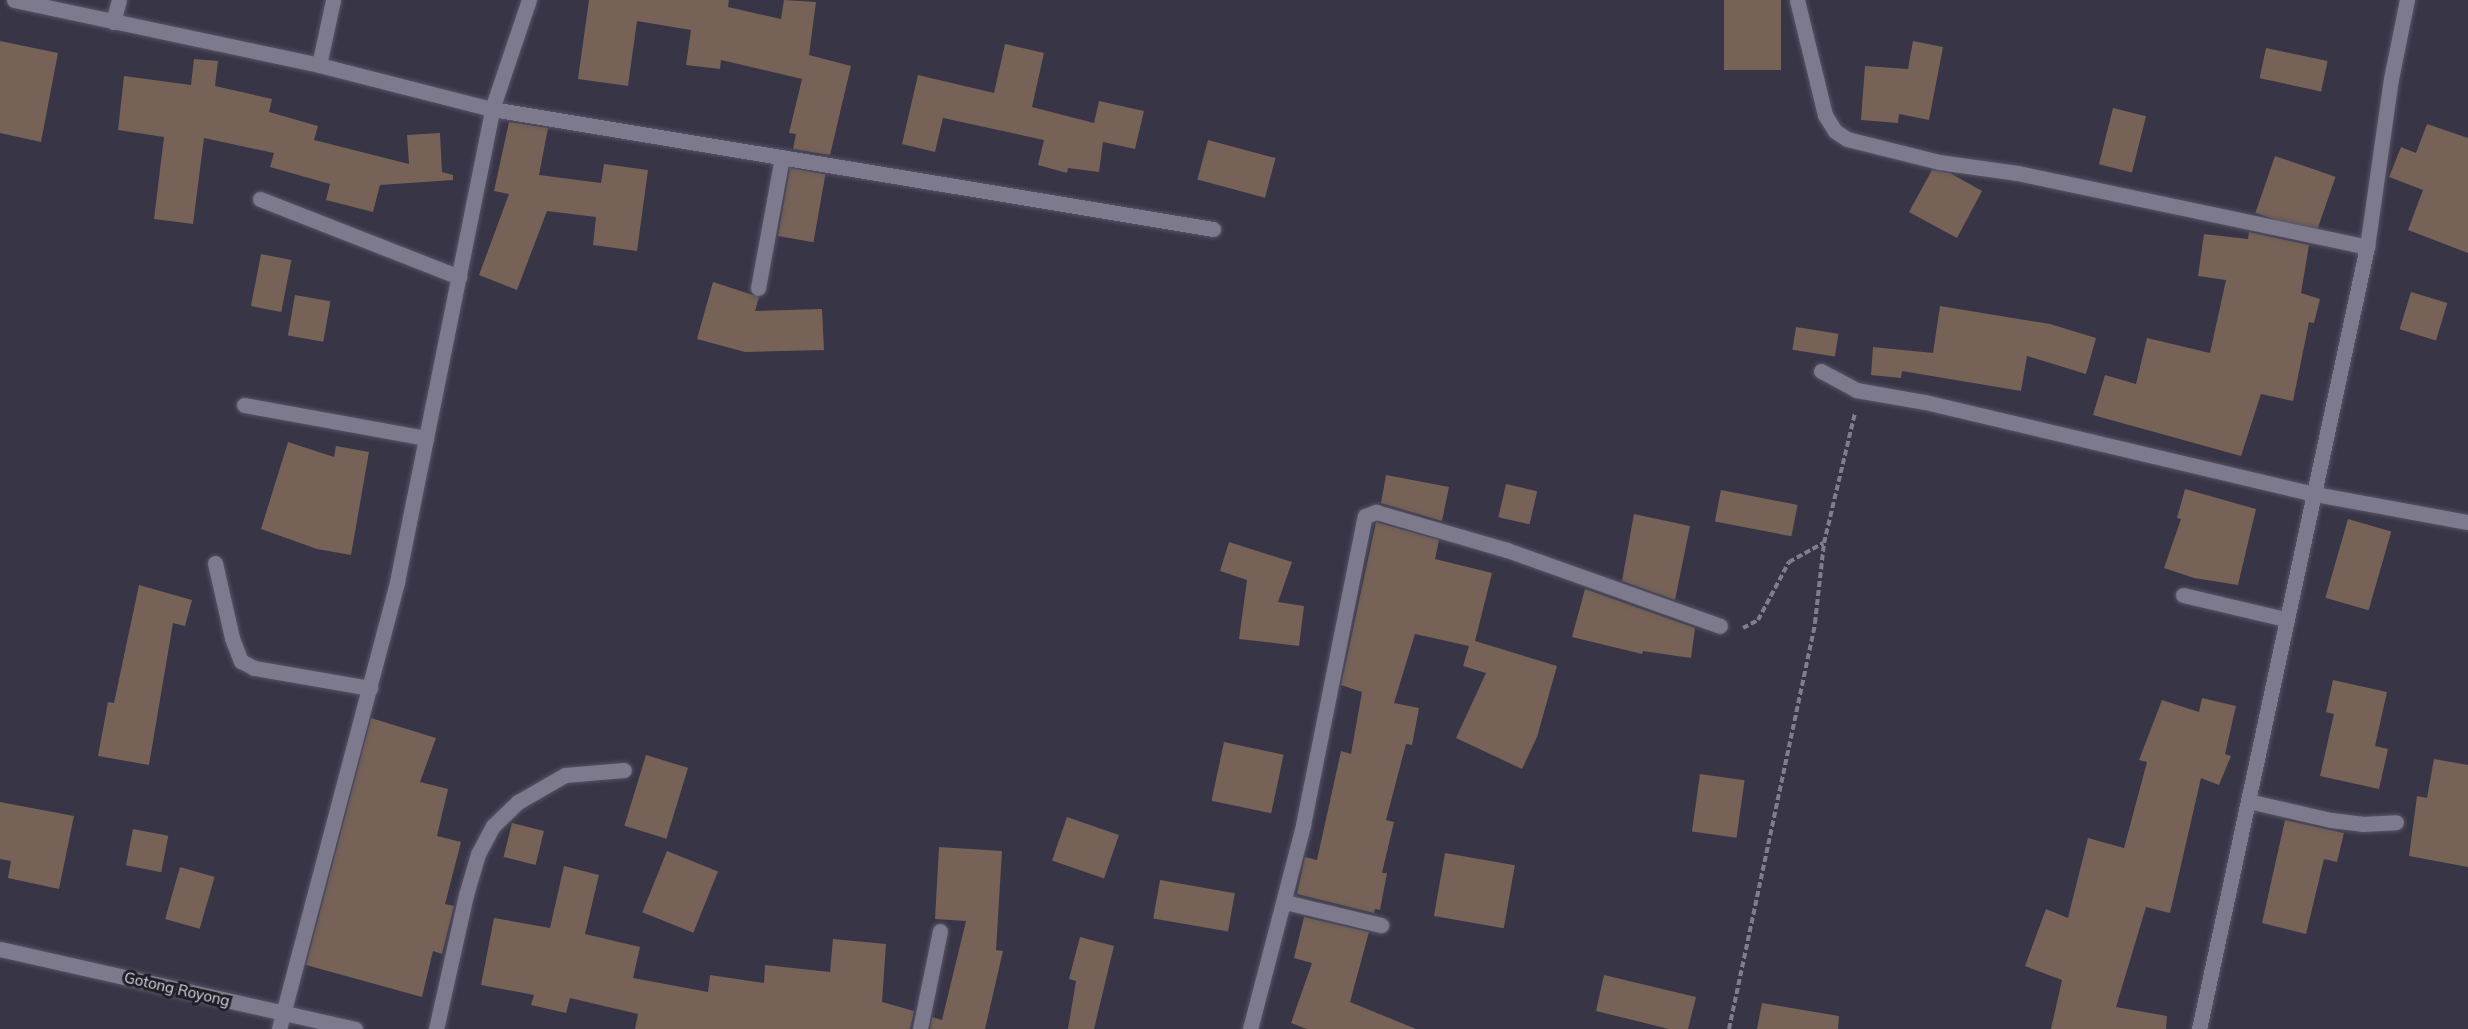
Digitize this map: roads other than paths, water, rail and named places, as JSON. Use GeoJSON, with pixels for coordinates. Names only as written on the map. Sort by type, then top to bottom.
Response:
{"type":"FeatureCollection","features":[{"type":"Feature","properties":{"kind":"street"},"geometry":{"type":"LineString","coordinates":[[14,0],[319,65],[492,110],[1213,229]]}},
{"type":"Feature","properties":{"kind":"street"},"geometry":{"type":"LineString","coordinates":[[113,22],[119,0]]}},
{"type":"Feature","properties":{"kind":"street"},"geometry":{"type":"LineString","coordinates":[[319,65],[333,0]]}},
{"type":"Feature","properties":{"kind":"street"},"geometry":{"type":"LineString","coordinates":[[279,1029],[397,582],[492,110],[528,0]]}},
{"type":"Feature","properties":{"kind":"street"},"geometry":{"type":"LineString","coordinates":[[1797,0],[1825,116],[1834,131],[1847,139],[1939,162],[2017,173],[2367,247]]}},
{"type":"Feature","properties":{"kind":"street"},"geometry":{"type":"LineString","coordinates":[[2199,1029],[2285,619],[2315,494],[2367,247],[2407,0]]}},
{"type":"Feature","properties":{"kind":"street"},"geometry":{"type":"LineString","coordinates":[[758,288],[782,157]]}},
{"type":"Feature","properties":{"kind":"street"},"geometry":{"type":"LineString","coordinates":[[260,200],[459,277]]}},
{"type":"Feature","properties":{"kind":"street"},"geometry":{"type":"LineString","coordinates":[[1821,371],[1856,390],[1925,402],[2315,494],[2468,522]]}},
{"type":"Feature","properties":{"kind":"street"},"geometry":{"type":"LineString","coordinates":[[244,405],[426,438]]}},
{"type":"Feature","properties":{"kind":"street"},"geometry":{"type":"LineString","coordinates":[[1250,1029],[1285,902],[1365,516],[1376,512],[1507,550],[1720,626]]}},
{"type":"Feature","properties":{"kind":"street"},"geometry":{"type":"LineString","coordinates":[[215,563],[232,638],[241,660],[254,668],[370,688]]}},
{"type":"Feature","properties":{"kind":"street"},"geometry":{"type":"LineString","coordinates":[[2183,595],[2285,619]]}},
{"type":"Feature","properties":{"kind":"street"},"geometry":{"type":"LineString","coordinates":[[436,1029],[466,895],[478,854],[493,826],[518,802],[565,775],[624,770]]}},
{"type":"Feature","properties":{"kind":"street"},"geometry":{"type":"LineString","coordinates":[[2248,801],[2331,820],[2362,824],[2396,822]]}},
{"type":"Feature","properties":{"kind":"street"},"geometry":{"type":"LineString","coordinates":[[1285,902],[1381,925]]}},
{"type":"Feature","properties":{"kind":"street"},"geometry":{"type":"LineString","coordinates":[[920,1029],[940,931]]}},
{"type":"Feature","properties":{"kind":"street","name":"Gotong Royong"},"geometry":{"type":"LineString","coordinates":[[0,949],[355,1029]]}}]}
